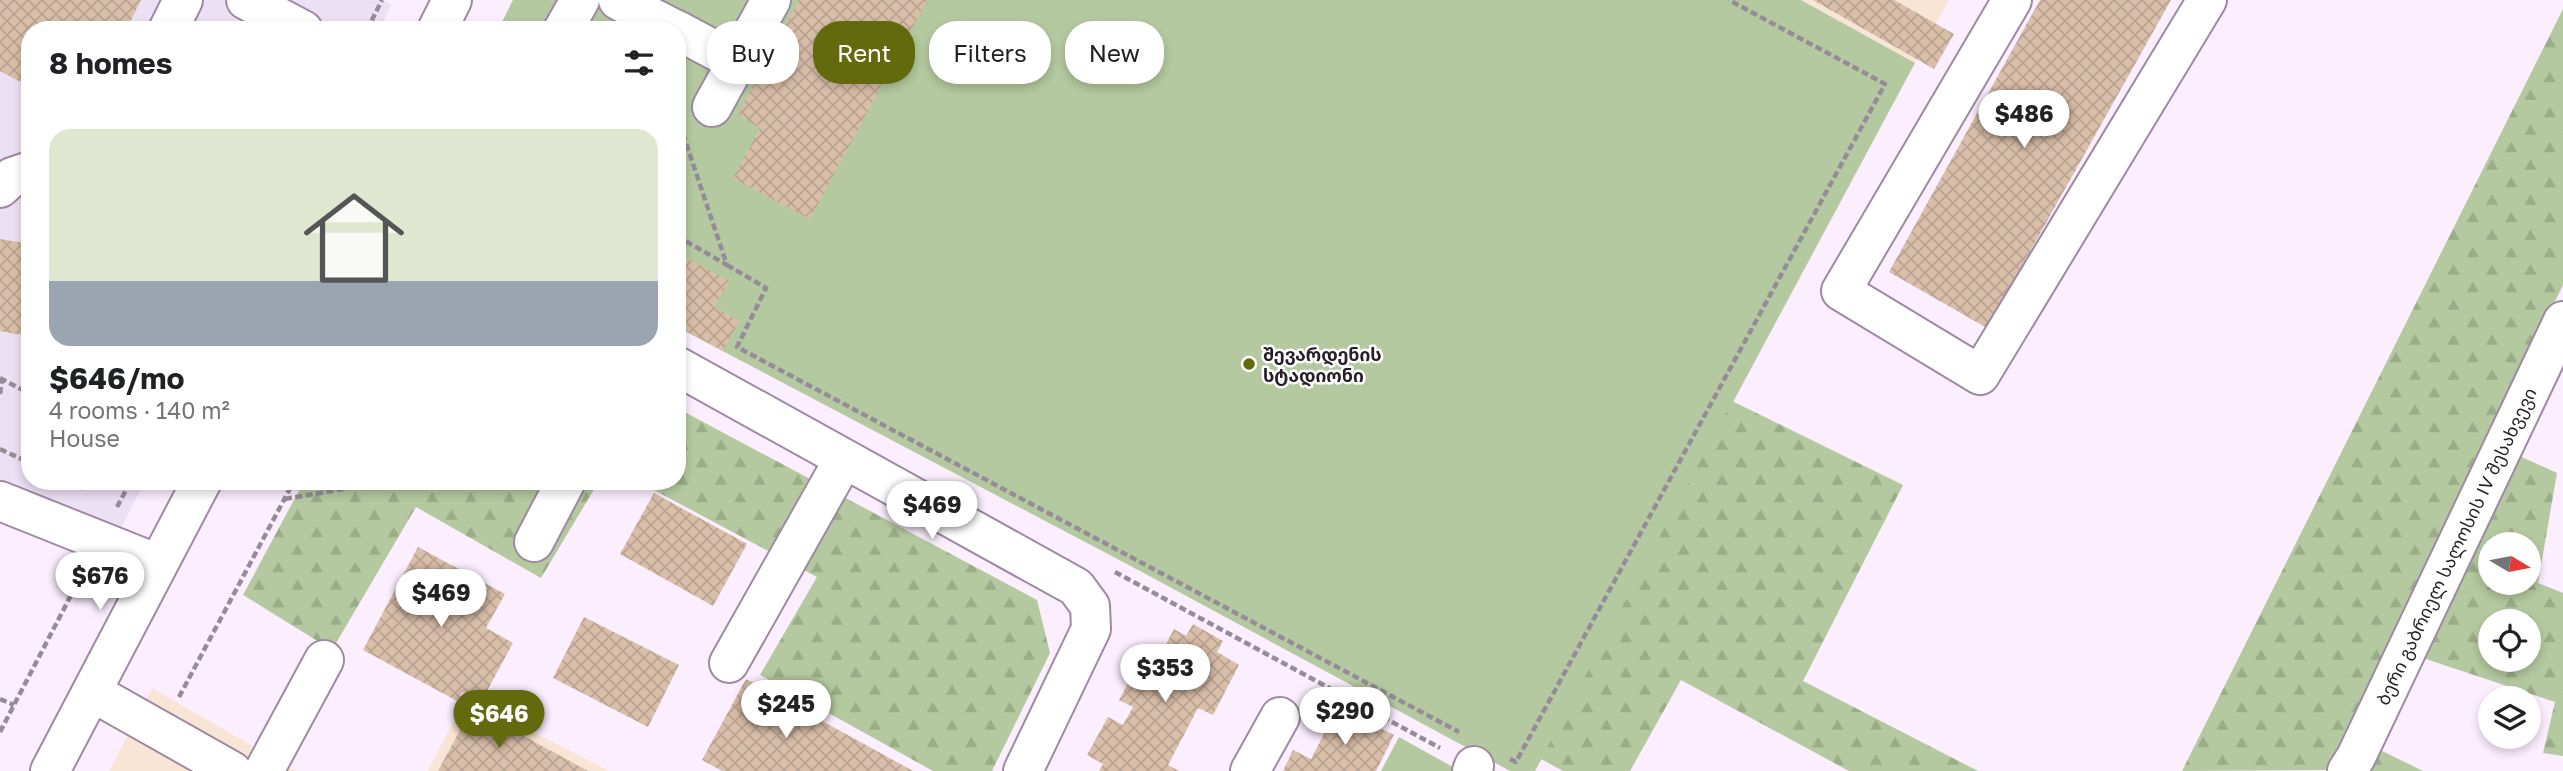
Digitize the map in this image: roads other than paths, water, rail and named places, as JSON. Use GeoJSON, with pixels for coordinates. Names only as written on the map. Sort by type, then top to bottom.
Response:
{"type":"FeatureCollection","features":[{"type":"Feature","properties":{"kind":"street"},"geometry":{"type":"LineString","coordinates":[[172,21],[183,0]]}},
{"type":"Feature","properties":{"kind":"street"},"geometry":{"type":"LineString","coordinates":[[442,21],[452,0]]}},
{"type":"Feature","properties":{"kind":"street"},"geometry":{"type":"LineString","coordinates":[[569,21],[580,0]]}},
{"type":"Feature","properties":{"kind":"street"},"geometry":{"type":"LineString","coordinates":[[618,0],[659,21]]}},
{"type":"Feature","properties":{"kind":"street"},"geometry":{"type":"LineString","coordinates":[[759,21],[771,0]]}},
{"type":"Feature","properties":{"kind":"street"},"geometry":{"type":"LineString","coordinates":[[2012,0],[1841,291],[1980,375],[2207,0]]}},
{"type":"Feature","properties":{"kind":"street"},"geometry":{"type":"LineString","coordinates":[[686,35],[707,46]]}},
{"type":"Feature","properties":{"kind":"street"},"geometry":{"type":"LineString","coordinates":[[697,118],[721,84]]}},
{"type":"Feature","properties":{"kind":"street"},"geometry":{"type":"LineString","coordinates":[[0,188],[12,177],[21,174]]}},
{"type":"Feature","properties":{"kind":"street","name":"ბერი გაბრიელ სალოსის IV შესახვევი"},"geometry":{"type":"LineString","coordinates":[[2347,771],[2563,321]]}},
{"type":"Feature","properties":{"kind":"street"},"geometry":{"type":"LineString","coordinates":[[686,371],[1076,587],[1090,606],[1091,629],[1023,771]]}},
{"type":"Feature","properties":{"kind":"street"},"geometry":{"type":"LineString","coordinates":[[729,663],[844,458]]}},
{"type":"Feature","properties":{"kind":"street"},"geometry":{"type":"LineString","coordinates":[[50,771],[197,490]]}},
{"type":"Feature","properties":{"kind":"street"},"geometry":{"type":"LineString","coordinates":[[534,542],[561,490]]}},
{"type":"Feature","properties":{"kind":"street"},"geometry":{"type":"LineString","coordinates":[[0,502],[158,564]]}},
{"type":"Feature","properties":{"kind":"street"},"geometry":{"type":"LineString","coordinates":[[264,771],[324,660]]}},
{"type":"Feature","properties":{"kind":"street"},"geometry":{"type":"LineString","coordinates":[[92,692],[209,765]]}},
{"type":"Feature","properties":{"kind":"street"},"geometry":{"type":"LineString","coordinates":[[1250,771],[1280,717]]}},
{"type":"Feature","properties":{"kind":"place","name":"შევარდენის სტადიონი"},"geometry":{"type":"Point","coordinates":[1249,364]}}]}
